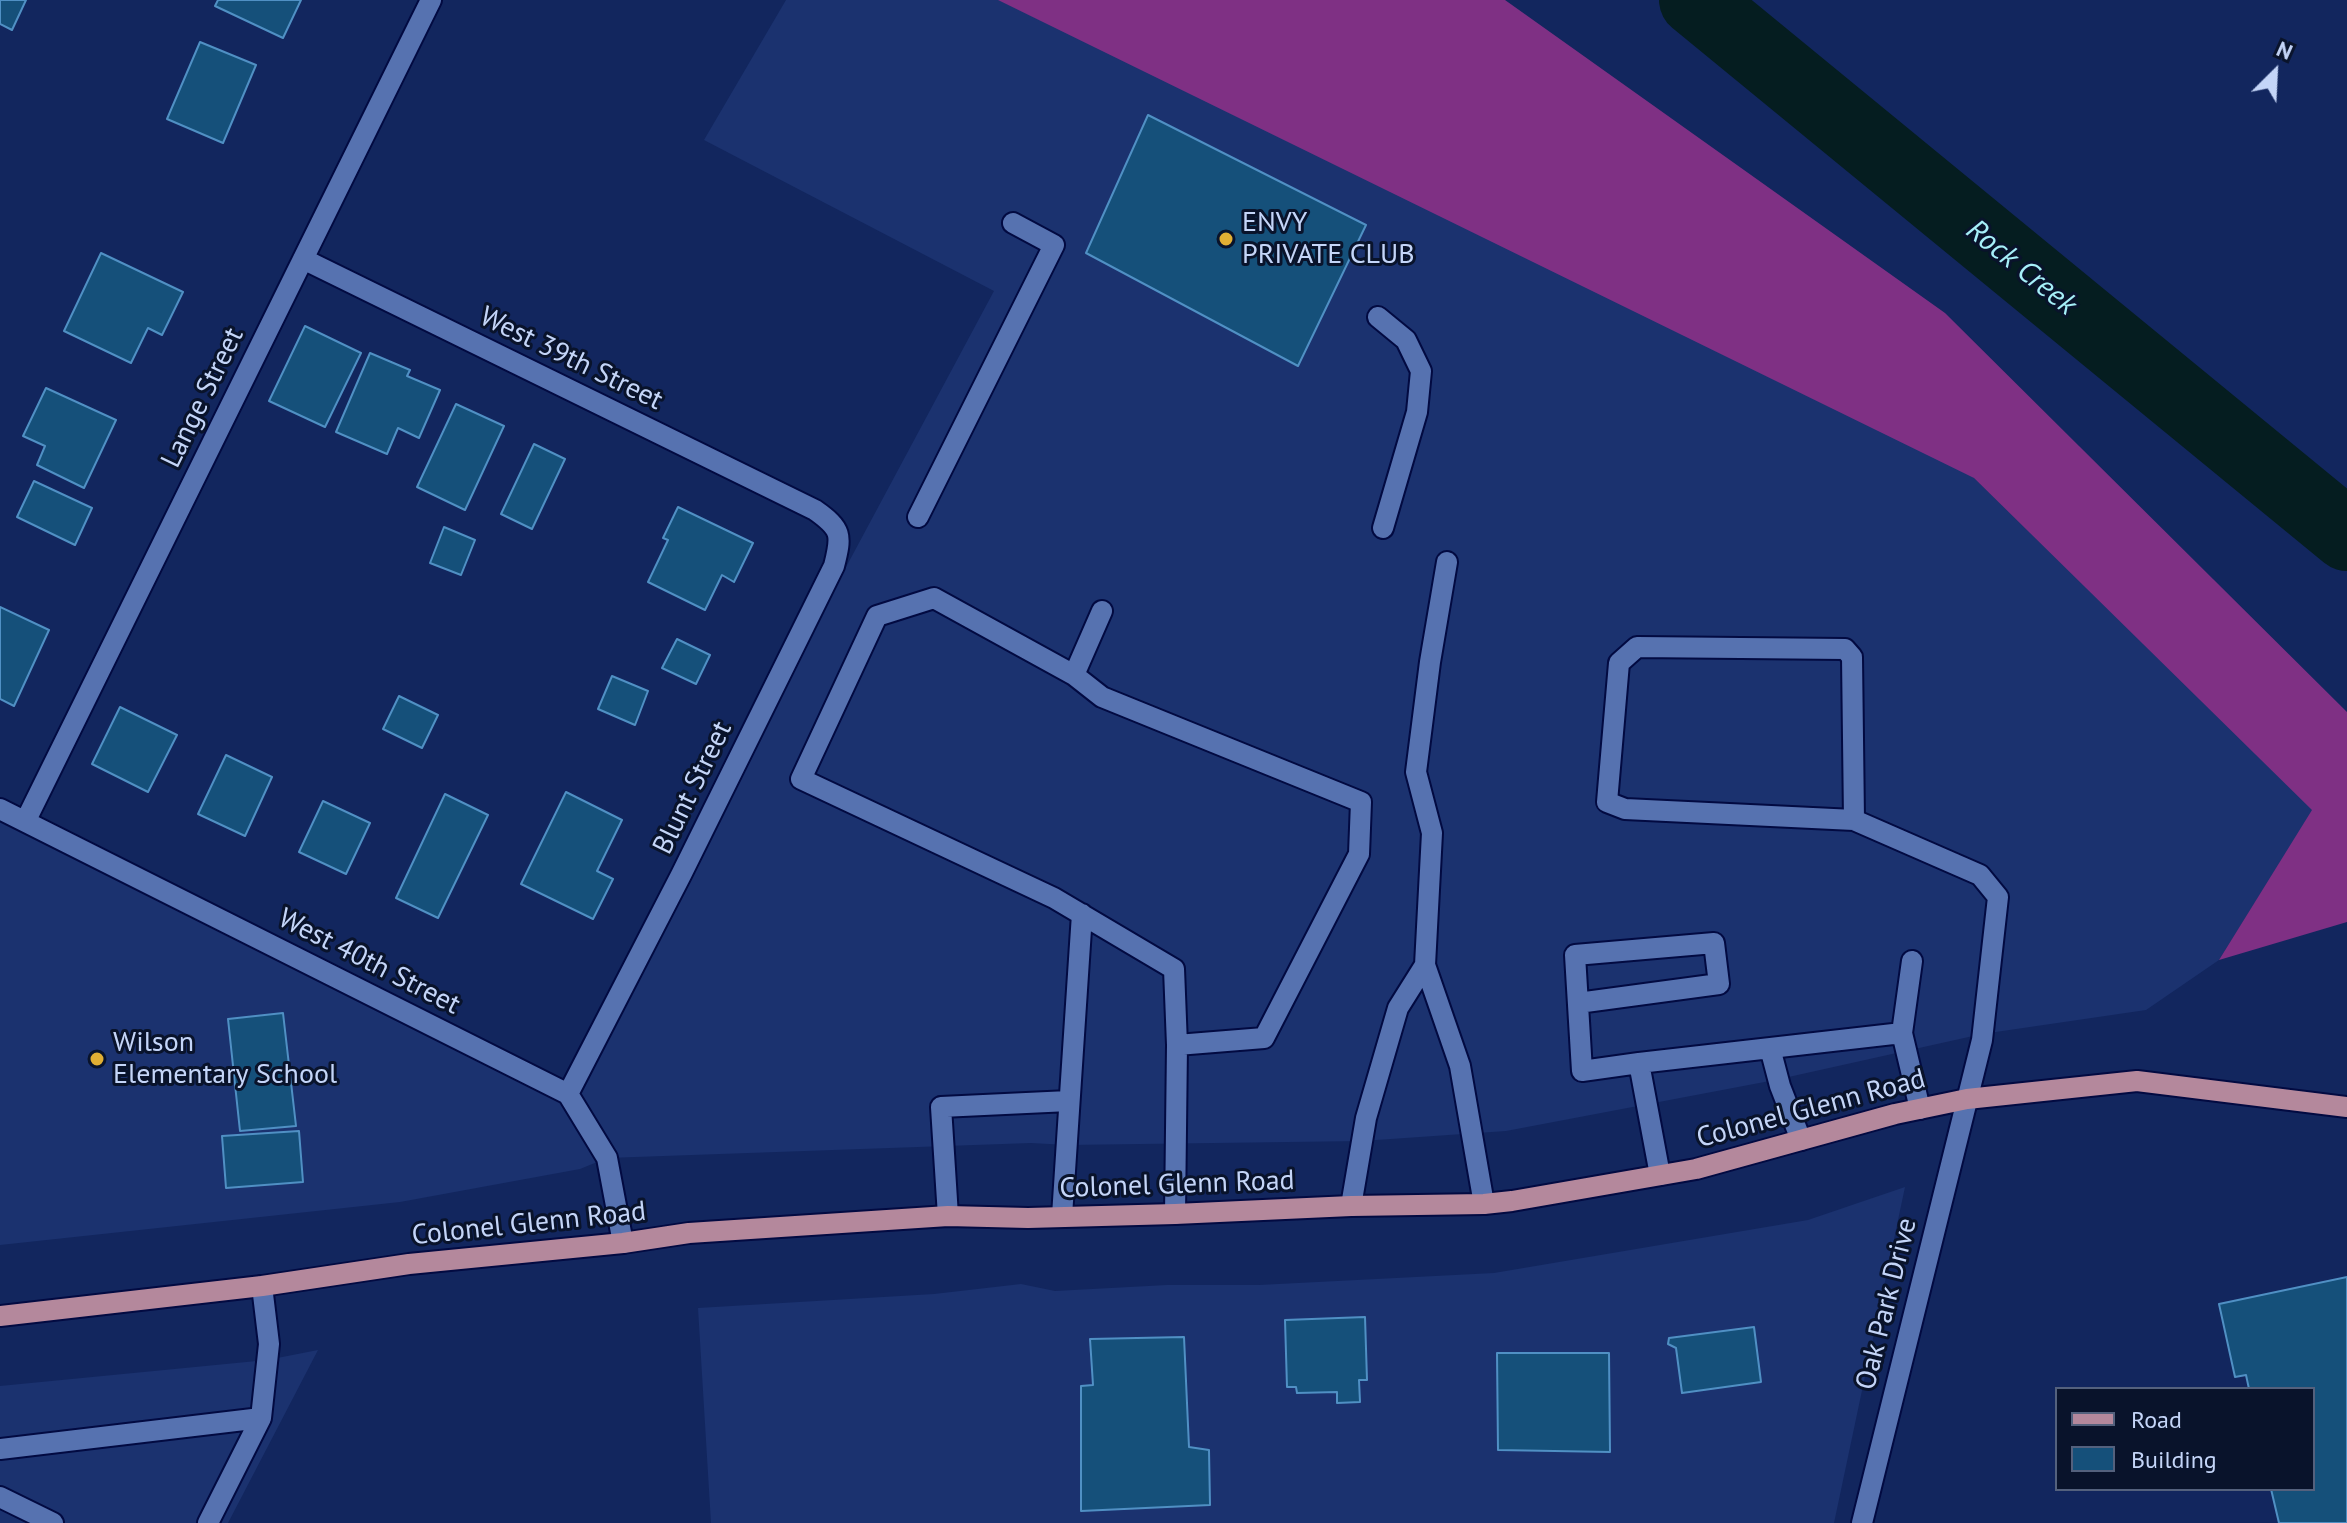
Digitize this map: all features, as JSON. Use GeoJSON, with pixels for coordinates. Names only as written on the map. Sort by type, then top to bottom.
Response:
{"type":"FeatureCollection","features":[{"type":"Feature","properties":{"kind":"main road","name":"Colonel Glenn Road"},"geometry":{"type":"LineString","coordinates":[[0,1316],[262,1286],[409,1264],[623,1243],[689,1233],[948,1216],[1028,1218],[1512,1201],[1696,1169],[1967,1099],[2137,1081],[2347,1107]]}},
{"type":"Feature","properties":{"kind":"street","name":"Lange Street"},"geometry":{"type":"LineString","coordinates":[[26,820],[431,0]]}},
{"type":"Feature","properties":{"kind":"street"},"geometry":{"type":"LineString","coordinates":[[918,517],[1054,245],[1013,223]]}},
{"type":"Feature","properties":{"kind":"street","name":"West 39th Street"},"geometry":{"type":"LineString","coordinates":[[303,259],[815,510]]}},
{"type":"Feature","properties":{"kind":"street"},"geometry":{"type":"LineString","coordinates":[[1378,317],[1406,340],[1421,371],[1417,412],[1383,528]]}},
{"type":"Feature","properties":{"kind":"street","name":"Blunt Street"},"geometry":{"type":"LineString","coordinates":[[568,1094],[834,566],[840,544],[839,532],[832,522],[815,510]]}},
{"type":"Feature","properties":{"kind":"street"},"geometry":{"type":"LineString","coordinates":[[1447,562],[1416,772],[1432,833],[1425,965],[1460,1066],[1484,1204]]}},
{"type":"Feature","properties":{"kind":"street"},"geometry":{"type":"LineString","coordinates":[[1175,1214],[1177,1045],[1174,969],[1054,898],[801,779],[877,616],[934,598],[1074,675],[1102,697],[1361,802],[1359,854],[1264,1038],[1177,1045]]}},
{"type":"Feature","properties":{"kind":"street"},"geometry":{"type":"LineString","coordinates":[[1074,675],[1102,611]]}},
{"type":"Feature","properties":{"kind":"street"},"geometry":{"type":"LineString","coordinates":[[1637,647],[1845,649],[1852,657],[1854,820],[1625,809],[1607,802],[1619,663],[1637,647]]}},
{"type":"Feature","properties":{"kind":"street","name":"West 40th Street"},"geometry":{"type":"LineString","coordinates":[[0,809],[568,1094]]}},
{"type":"Feature","properties":{"kind":"street","name":"Oak Park Drive"},"geometry":{"type":"LineString","coordinates":[[1854,820],[1980,875],[1998,897],[1982,1040],[1862,1523]]}},
{"type":"Feature","properties":{"kind":"street"},"geometry":{"type":"LineString","coordinates":[[1062,1216],[1082,914]]}},
{"type":"Feature","properties":{"kind":"street"},"geometry":{"type":"LineString","coordinates":[[1578,1003],[1719,984],[1714,943],[1575,955],[1582,1071],[1902,1033]]}},
{"type":"Feature","properties":{"kind":"street"},"geometry":{"type":"LineString","coordinates":[[1912,961],[1902,1033],[1920,1109]]}},
{"type":"Feature","properties":{"kind":"street"},"geometry":{"type":"LineString","coordinates":[[1351,1206],[1366,1118],[1398,1008],[1425,965]]}},
{"type":"Feature","properties":{"kind":"street"},"geometry":{"type":"LineString","coordinates":[[1770,1048],[1780,1086],[1801,1140]]}},
{"type":"Feature","properties":{"kind":"street"},"geometry":{"type":"LineString","coordinates":[[1639,1063],[1660,1175]]}},
{"type":"Feature","properties":{"kind":"street"},"geometry":{"type":"LineString","coordinates":[[568,1094],[607,1158],[623,1243]]}},
{"type":"Feature","properties":{"kind":"street"},"geometry":{"type":"LineString","coordinates":[[948,1216],[941,1107],[1069,1101]]}},
{"type":"Feature","properties":{"kind":"street"},"geometry":{"type":"LineString","coordinates":[[208,1523],[261,1418],[269,1344],[262,1286]]}},
{"type":"Feature","properties":{"kind":"street"},"geometry":{"type":"LineString","coordinates":[[0,1449],[261,1418]]}},
{"type":"Feature","properties":{"kind":"street"},"geometry":{"type":"LineString","coordinates":[[0,1497],[53,1523]]}},
{"type":"Feature","properties":{"kind":"shaded area"},"geometry":{"type":"Polygon","coordinates":[[[786,0],[999,0],[1963,467],[2313,810],[2219,960],[2146,1010],[1982,1034],[1775,1080],[1506,1131],[1362,1141],[1031,1143],[607,1158],[580,1169],[400,1202],[0,1245],[0,808],[568,1093],[681,875],[994,291],[704,140],[786,0]]]}},
{"type":"Feature","properties":{"kind":"shaded area"},"geometry":{"type":"Polygon","coordinates":[[[998,0],[1505,0],[1945,313],[2347,712],[2347,922],[2219,960],[2312,810],[1974,478],[998,0]]]}},
{"type":"Feature","properties":{"kind":"shaded area"},"geometry":{"type":"Polygon","coordinates":[[[1905,1187],[1834,1523],[711,1523],[698,1308],[934,1294],[1021,1284],[1055,1291],[1494,1273],[1808,1220],[1905,1187]]]}},
{"type":"Feature","properties":{"kind":"shaded area"},"geometry":{"type":"Polygon","coordinates":[[[318,1350],[228,1523],[0,1523],[0,1386],[267,1360],[318,1350]]]}},
{"type":"Feature","properties":{"kind":"building"},"geometry":{"type":"Polygon","coordinates":[[[0,0],[26,0],[12,30],[0,24],[0,0]]]}},
{"type":"Feature","properties":{"kind":"building"},"geometry":{"type":"Polygon","coordinates":[[[218,0],[301,0],[283,38],[215,6],[218,0]]]}},
{"type":"Feature","properties":{"kind":"building"},"geometry":{"type":"Polygon","coordinates":[[[200,42],[256,65],[223,143],[167,119],[200,42]]]}},
{"type":"Feature","properties":{"kind":"building","name":"ENVY PRIVATE CLUB"},"geometry":{"type":"Polygon","coordinates":[[[1148,115],[1366,225],[1298,366],[1086,253],[1148,115]]]}},
{"type":"Feature","properties":{"kind":"building"},"geometry":{"type":"Polygon","coordinates":[[[101,253],[183,292],[162,335],[148,328],[131,363],[64,331],[101,253]]]}},
{"type":"Feature","properties":{"kind":"building"},"geometry":{"type":"Polygon","coordinates":[[[305,326],[361,353],[325,427],[269,401],[305,326]]]}},
{"type":"Feature","properties":{"kind":"building"},"geometry":{"type":"Polygon","coordinates":[[[370,353],[410,370],[407,376],[440,390],[419,438],[398,428],[387,454],[336,432],[370,353]]]}},
{"type":"Feature","properties":{"kind":"building"},"geometry":{"type":"Polygon","coordinates":[[[46,388],[116,420],[84,488],[37,465],[45,446],[23,436],[46,388]]]}},
{"type":"Feature","properties":{"kind":"building"},"geometry":{"type":"Polygon","coordinates":[[[456,404],[504,426],[465,510],[417,487],[456,404]]]}},
{"type":"Feature","properties":{"kind":"building"},"geometry":{"type":"Polygon","coordinates":[[[534,444],[565,459],[532,529],[501,514],[534,444]]]}},
{"type":"Feature","properties":{"kind":"building"},"geometry":{"type":"Polygon","coordinates":[[[34,481],[92,508],[75,545],[17,517],[34,481]]]}},
{"type":"Feature","properties":{"kind":"building"},"geometry":{"type":"Polygon","coordinates":[[[678,507],[753,543],[734,582],[722,575],[705,610],[648,582],[668,540],[663,538],[678,507]]]}},
{"type":"Feature","properties":{"kind":"building"},"geometry":{"type":"Polygon","coordinates":[[[444,527],[475,540],[461,575],[430,563],[444,527]]]}},
{"type":"Feature","properties":{"kind":"building"},"geometry":{"type":"Polygon","coordinates":[[[0,607],[49,630],[14,706],[0,699],[0,607]]]}},
{"type":"Feature","properties":{"kind":"building"},"geometry":{"type":"Polygon","coordinates":[[[677,639],[710,655],[696,684],[662,668],[677,639]]]}},
{"type":"Feature","properties":{"kind":"building"},"geometry":{"type":"Polygon","coordinates":[[[612,676],[648,691],[635,725],[598,709],[612,676]]]}},
{"type":"Feature","properties":{"kind":"building"},"geometry":{"type":"Polygon","coordinates":[[[399,696],[438,715],[422,748],[383,729],[399,696]]]}},
{"type":"Feature","properties":{"kind":"building"},"geometry":{"type":"Polygon","coordinates":[[[120,707],[177,735],[148,792],[92,764],[120,707]]]}},
{"type":"Feature","properties":{"kind":"building"},"geometry":{"type":"Polygon","coordinates":[[[226,755],[272,777],[245,836],[198,814],[226,755]]]}},
{"type":"Feature","properties":{"kind":"building"},"geometry":{"type":"Polygon","coordinates":[[[566,792],[622,820],[597,871],[613,879],[593,919],[521,884],[566,792]]]}},
{"type":"Feature","properties":{"kind":"building"},"geometry":{"type":"Polygon","coordinates":[[[445,794],[488,815],[438,918],[396,898],[445,794]]]}},
{"type":"Feature","properties":{"kind":"building"},"geometry":{"type":"Polygon","coordinates":[[[323,801],[370,823],[346,874],[299,852],[323,801]]]}},
{"type":"Feature","properties":{"kind":"building"},"geometry":{"type":"Polygon","coordinates":[[[283,1013],[296,1126],[240,1131],[228,1019],[283,1013]]]}},
{"type":"Feature","properties":{"kind":"building"},"geometry":{"type":"Polygon","coordinates":[[[299,1131],[303,1182],[226,1188],[222,1136],[299,1131]]]}},
{"type":"Feature","properties":{"kind":"building"},"geometry":{"type":"Polygon","coordinates":[[[2347,1277],[2347,1523],[2279,1523],[2271,1491],[2315,1491],[2315,1387],[2249,1387],[2246,1375],[2235,1377],[2219,1304],[2347,1277]]]}},
{"type":"Feature","properties":{"kind":"building"},"geometry":{"type":"Polygon","coordinates":[[[1365,1317],[1367,1380],[1359,1380],[1360,1402],[1337,1403],[1337,1392],[1297,1393],[1296,1387],[1287,1387],[1285,1320],[1365,1317]]]}},
{"type":"Feature","properties":{"kind":"building"},"geometry":{"type":"Polygon","coordinates":[[[1754,1327],[1761,1382],[1682,1393],[1676,1348],[1668,1344],[1669,1338],[1754,1327]]]}},
{"type":"Feature","properties":{"kind":"building"},"geometry":{"type":"Polygon","coordinates":[[[1184,1337],[1189,1447],[1209,1450],[1210,1505],[1081,1511],[1081,1386],[1093,1385],[1090,1339],[1184,1337]]]}},
{"type":"Feature","properties":{"kind":"building"},"geometry":{"type":"Polygon","coordinates":[[[1497,1353],[1609,1353],[1610,1452],[1498,1450],[1497,1353]]]}},
{"type":"Feature","properties":{"kind":"waterway","name":"Rock Creek"},"geometry":{"type":"LineString","coordinates":[[1695,0],[2347,535]]}},
{"type":"Feature","properties":{"kind":"place","name":"ENVY PRIVATE CLUB"},"geometry":{"type":"Point","coordinates":[1226,239]}},
{"type":"Feature","properties":{"kind":"place","name":"Wilson Elementary School"},"geometry":{"type":"Point","coordinates":[97,1059]}}]}
